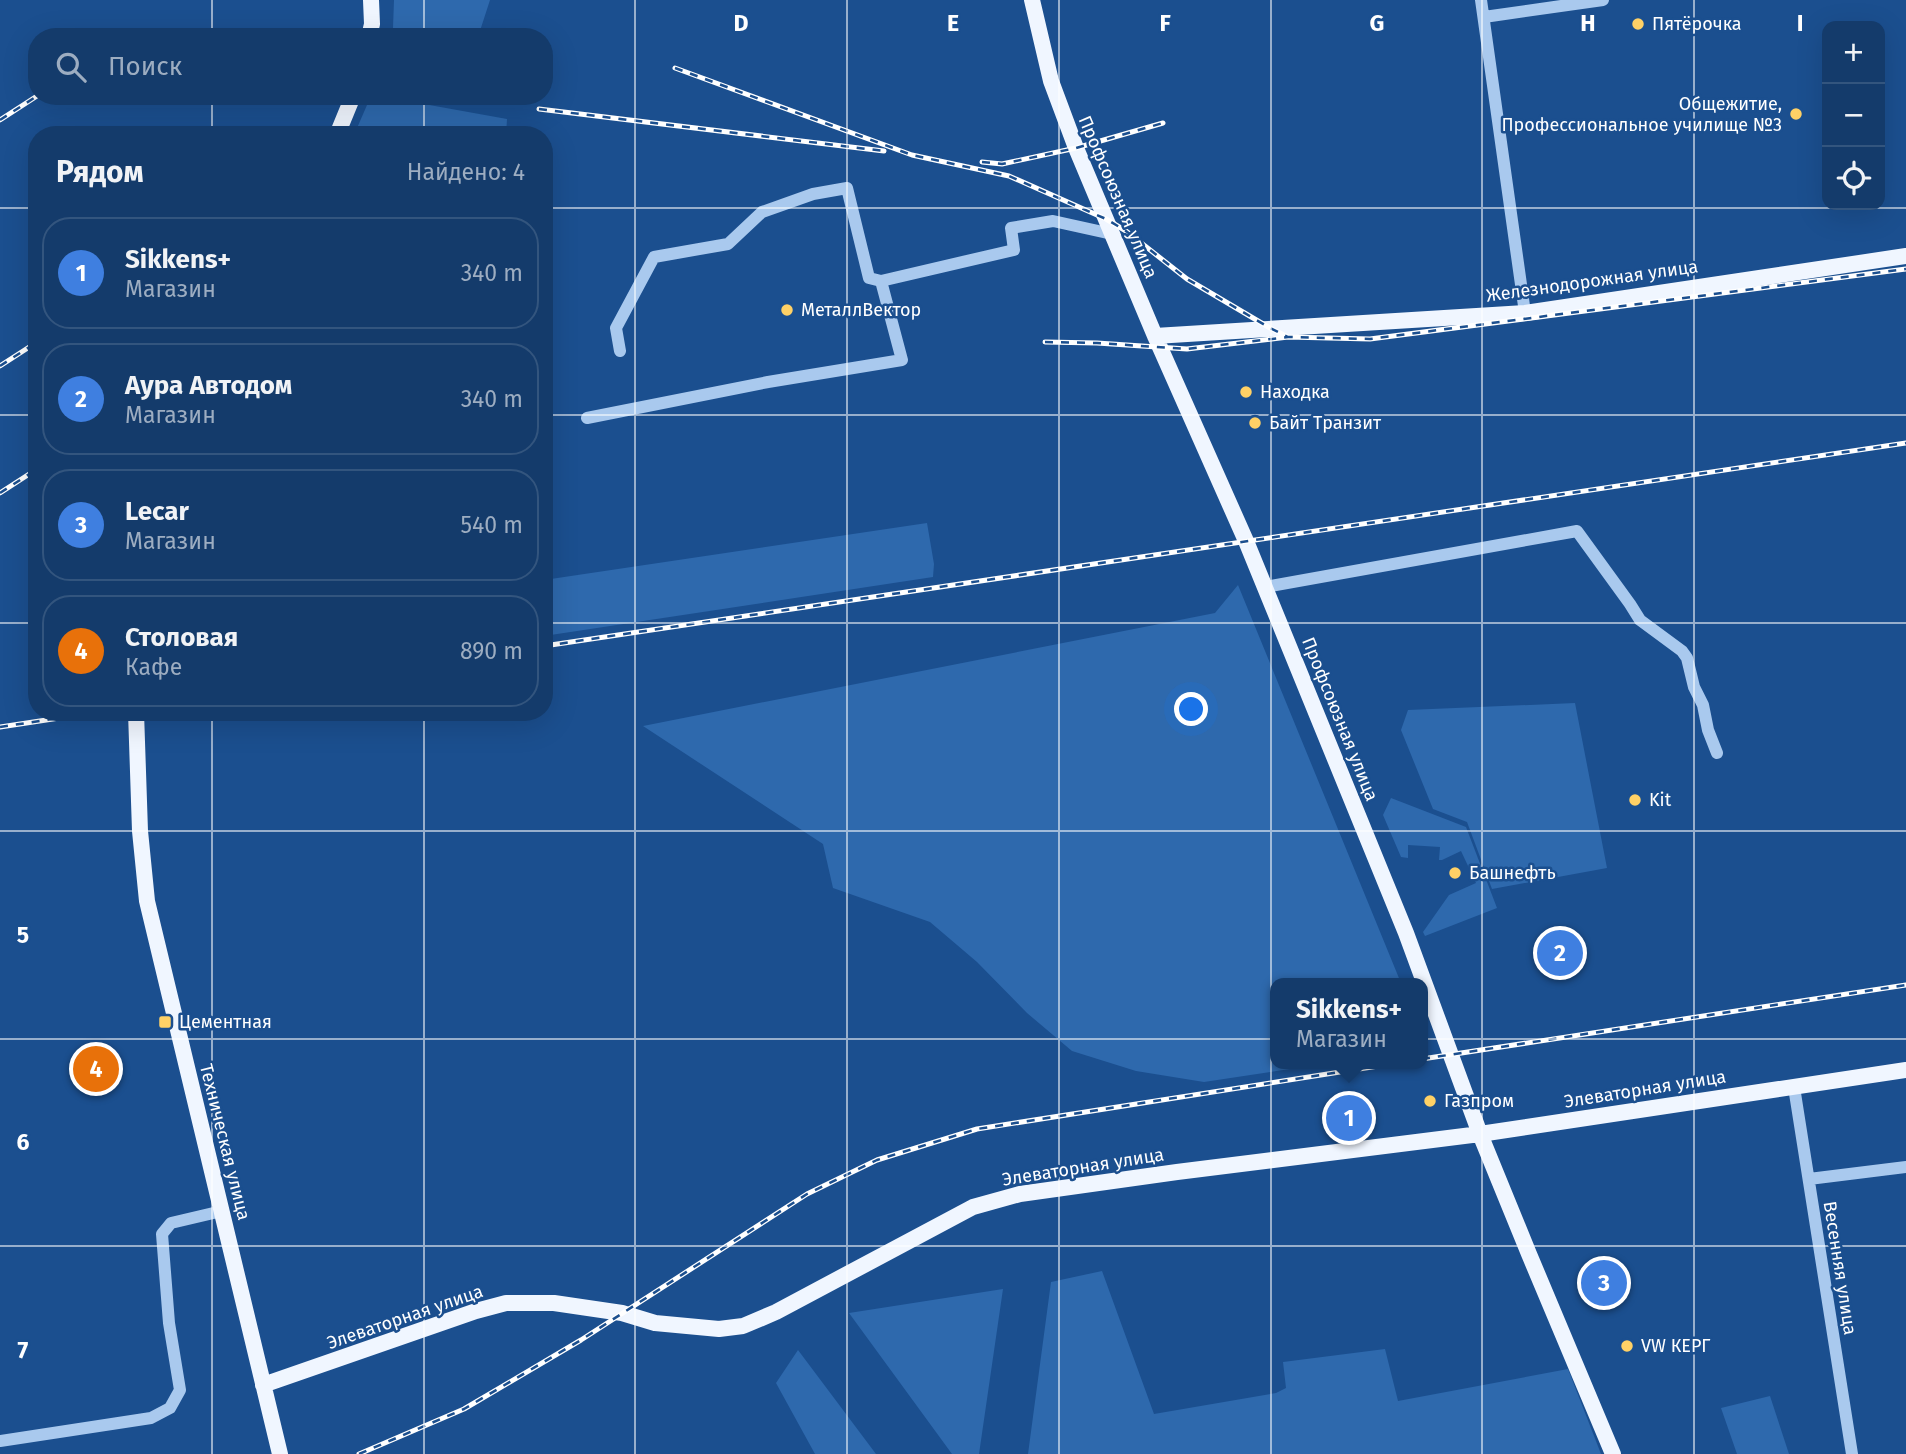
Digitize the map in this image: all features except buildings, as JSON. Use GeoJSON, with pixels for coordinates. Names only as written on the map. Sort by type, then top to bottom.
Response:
{"type":"FeatureCollection","features":[{"type":"Feature","properties":{"kind":"main road"},"geometry":{"type":"LineString","coordinates":[[371,28],[372,0]]}},
{"type":"Feature","properties":{"kind":"main road","name":"Профсоюзная улица"},"geometry":{"type":"LineString","coordinates":[[1032,0],[1051,81],[1076,148],[1265,587],[1423,978]]}},
{"type":"Feature","properties":{"kind":"main road"},"geometry":{"type":"LineString","coordinates":[[340,126],[349,105]]}},
{"type":"Feature","properties":{"kind":"main road","name":"Железнодорожная улица"},"geometry":{"type":"LineString","coordinates":[[1155,336],[1525,313],[1906,256]]}},
{"type":"Feature","properties":{"kind":"main road","name":"Техническая улица"},"geometry":{"type":"LineString","coordinates":[[136,721],[140,831],[147,901],[280,1454]]}},
{"type":"Feature","properties":{"kind":"main road","name":"Профсоюзная улица"},"geometry":{"type":"LineString","coordinates":[[1428,993],[1480,1134],[1614,1454]]}},
{"type":"Feature","properties":{"kind":"main road","name":"Элеваторная улица"},"geometry":{"type":"LineString","coordinates":[[263,1385],[506,1303],[554,1303],[622,1313],[655,1323],[719,1329],[743,1326],[776,1312],[973,1207],[1020,1194],[1164,1173],[1480,1134],[1906,1070]]}},
{"type":"Feature","properties":{"kind":"street"},"geometry":{"type":"LineString","coordinates":[[1481,0],[1525,313]]}},
{"type":"Feature","properties":{"kind":"street"},"geometry":{"type":"LineString","coordinates":[[1484,17],[1603,0]]}},
{"type":"Feature","properties":{"kind":"street"},"geometry":{"type":"LineString","coordinates":[[620,351],[616,328],[654,257],[728,244],[762,212],[813,194],[847,188],[869,278],[881,281],[1014,250],[1012,228],[1053,221],[1112,234]]}},
{"type":"Feature","properties":{"kind":"street"},"geometry":{"type":"LineString","coordinates":[[587,418],[768,382],[902,360],[881,281]]}},
{"type":"Feature","properties":{"kind":"street"},"geometry":{"type":"LineString","coordinates":[[1265,587],[1577,531],[1640,620],[1682,651],[1687,658],[1717,753]]}},
{"type":"Feature","properties":{"kind":"street","name":"Весенняя улица"},"geometry":{"type":"LineString","coordinates":[[1794,1087],[1852,1454]]}},
{"type":"Feature","properties":{"kind":"street"},"geometry":{"type":"LineString","coordinates":[[1809,1179],[1906,1167]]}},
{"type":"Feature","properties":{"kind":"street"},"geometry":{"type":"LineString","coordinates":[[0,1441],[151,1418],[170,1408],[180,1390],[169,1322],[162,1234],[171,1223],[222,1211]]}},
{"type":"Feature","properties":{"kind":"shaded area"},"geometry":{"type":"Polygon","coordinates":[[[394,0],[490,0],[481,28],[393,28],[394,0]]]}},
{"type":"Feature","properties":{"kind":"shaded area"},"geometry":{"type":"Polygon","coordinates":[[[367,105],[429,105],[507,119],[507,126],[358,126],[367,105]]]}},
{"type":"Feature","properties":{"kind":"shaded area"},"geometry":{"type":"Polygon","coordinates":[[[927,523],[934,564],[933,577],[553,635],[553,579],[927,523]]]}},
{"type":"Feature","properties":{"kind":"shaded area"},"geometry":{"type":"Polygon","coordinates":[[[1238,585],[1399,978],[1270,978],[1270,1069],[1290,1069],[1204,1082],[1136,1071],[1072,1051],[1027,1013],[977,962],[930,922],[833,888],[823,844],[643,726],[1215,613],[1238,585]]]}},
{"type":"Feature","properties":{"kind":"shaded area"},"geometry":{"type":"Polygon","coordinates":[[[1575,703],[1607,868],[1492,889],[1467,822],[1433,809],[1401,730],[1408,710],[1575,703]]]}},
{"type":"Feature","properties":{"kind":"shaded area"},"geometry":{"type":"Polygon","coordinates":[[[1391,798],[1466,827],[1497,908],[1425,936],[1423,932],[1449,895],[1476,883],[1461,851],[1439,860],[1440,847],[1408,845],[1408,858],[1401,857],[1383,815],[1391,798]]]}},
{"type":"Feature","properties":{"kind":"shaded area"},"geometry":{"type":"Polygon","coordinates":[[[1102,1271],[1154,1414],[1276,1393],[1286,1388],[1283,1362],[1385,1349],[1398,1401],[1568,1369],[1601,1454],[1028,1454],[1051,1282],[1102,1271]]]}},
{"type":"Feature","properties":{"kind":"shaded area"},"geometry":{"type":"Polygon","coordinates":[[[1003,1289],[979,1454],[952,1454],[849,1313],[1003,1289]]]}},
{"type":"Feature","properties":{"kind":"shaded area"},"geometry":{"type":"Polygon","coordinates":[[[798,1350],[876,1454],[815,1454],[776,1383],[798,1350]]]}},
{"type":"Feature","properties":{"kind":"shaded area"},"geometry":{"type":"Polygon","coordinates":[[[1770,1396],[1789,1454],[1737,1454],[1721,1408],[1770,1396]]]}},
{"type":"Feature","properties":{"kind":"railway"},"geometry":{"type":"LineString","coordinates":[[675,68],[912,155],[1009,176],[1106,219],[1126,231],[1187,279],[1288,337],[1370,339],[1906,269]]}},
{"type":"Feature","properties":{"kind":"railway"},"geometry":{"type":"LineString","coordinates":[[0,120],[28,102]]}},
{"type":"Feature","properties":{"kind":"railway"},"geometry":{"type":"LineString","coordinates":[[539,109],[884,151]]}},
{"type":"Feature","properties":{"kind":"railway"},"geometry":{"type":"LineString","coordinates":[[982,162],[1002,164],[1076,148],[1163,123]]}},
{"type":"Feature","properties":{"kind":"railway"},"geometry":{"type":"LineString","coordinates":[[1045,342],[1187,349],[1288,337]]}},
{"type":"Feature","properties":{"kind":"railway"},"geometry":{"type":"LineString","coordinates":[[0,366],[28,348]]}},
{"type":"Feature","properties":{"kind":"railway"},"geometry":{"type":"LineString","coordinates":[[553,645],[1906,443]]}},
{"type":"Feature","properties":{"kind":"railway"},"geometry":{"type":"LineString","coordinates":[[0,493],[28,475]]}},
{"type":"Feature","properties":{"kind":"railway"},"geometry":{"type":"LineString","coordinates":[[0,727],[40,721]]}},
{"type":"Feature","properties":{"kind":"railway"},"geometry":{"type":"LineString","coordinates":[[1428,1058],[1906,985]]}},
{"type":"Feature","properties":{"kind":"railway"},"geometry":{"type":"LineString","coordinates":[[359,1454],[464,1409],[581,1340],[807,1194],[877,1160],[977,1129],[1359,1069]]}},
{"type":"Feature","properties":{"kind":"place","name":"Пятёрочка"},"geometry":{"type":"Point","coordinates":[1638,24]}},
{"type":"Feature","properties":{"kind":"place","name":"Общежитие, Профессиональное училище №3"},"geometry":{"type":"Point","coordinates":[1796,114]}},
{"type":"Feature","properties":{"kind":"place","name":"МеталлВектор"},"geometry":{"type":"Point","coordinates":[787,310]}},
{"type":"Feature","properties":{"kind":"place","name":"Находка"},"geometry":{"type":"Point","coordinates":[1246,392]}},
{"type":"Feature","properties":{"kind":"place","name":"Байт Транзит"},"geometry":{"type":"Point","coordinates":[1255,423]}},
{"type":"Feature","properties":{"kind":"place","name":"Kit"},"geometry":{"type":"Point","coordinates":[1635,800]}},
{"type":"Feature","properties":{"kind":"place","name":"Башнефть"},"geometry":{"type":"Point","coordinates":[1455,873]}},
{"type":"Feature","properties":{"kind":"place","name":"Аура Автодом"},"geometry":{"type":"Point","coordinates":[1560,953]}},
{"type":"Feature","properties":{"kind":"place","name":"Цементная"},"geometry":{"type":"Point","coordinates":[165,1022]}},
{"type":"Feature","properties":{"kind":"place","name":"Столовая"},"geometry":{"type":"Point","coordinates":[96,1069]}},
{"type":"Feature","properties":{"kind":"place","name":"Газпром"},"geometry":{"type":"Point","coordinates":[1430,1101]}},
{"type":"Feature","properties":{"kind":"place","name":"Sikkens+"},"geometry":{"type":"Point","coordinates":[1349,1118]}},
{"type":"Feature","properties":{"kind":"place","name":"Lecar"},"geometry":{"type":"Point","coordinates":[1604,1283]}},
{"type":"Feature","properties":{"kind":"place","name":"VW КЕРГ"},"geometry":{"type":"Point","coordinates":[1627,1346]}}]}
